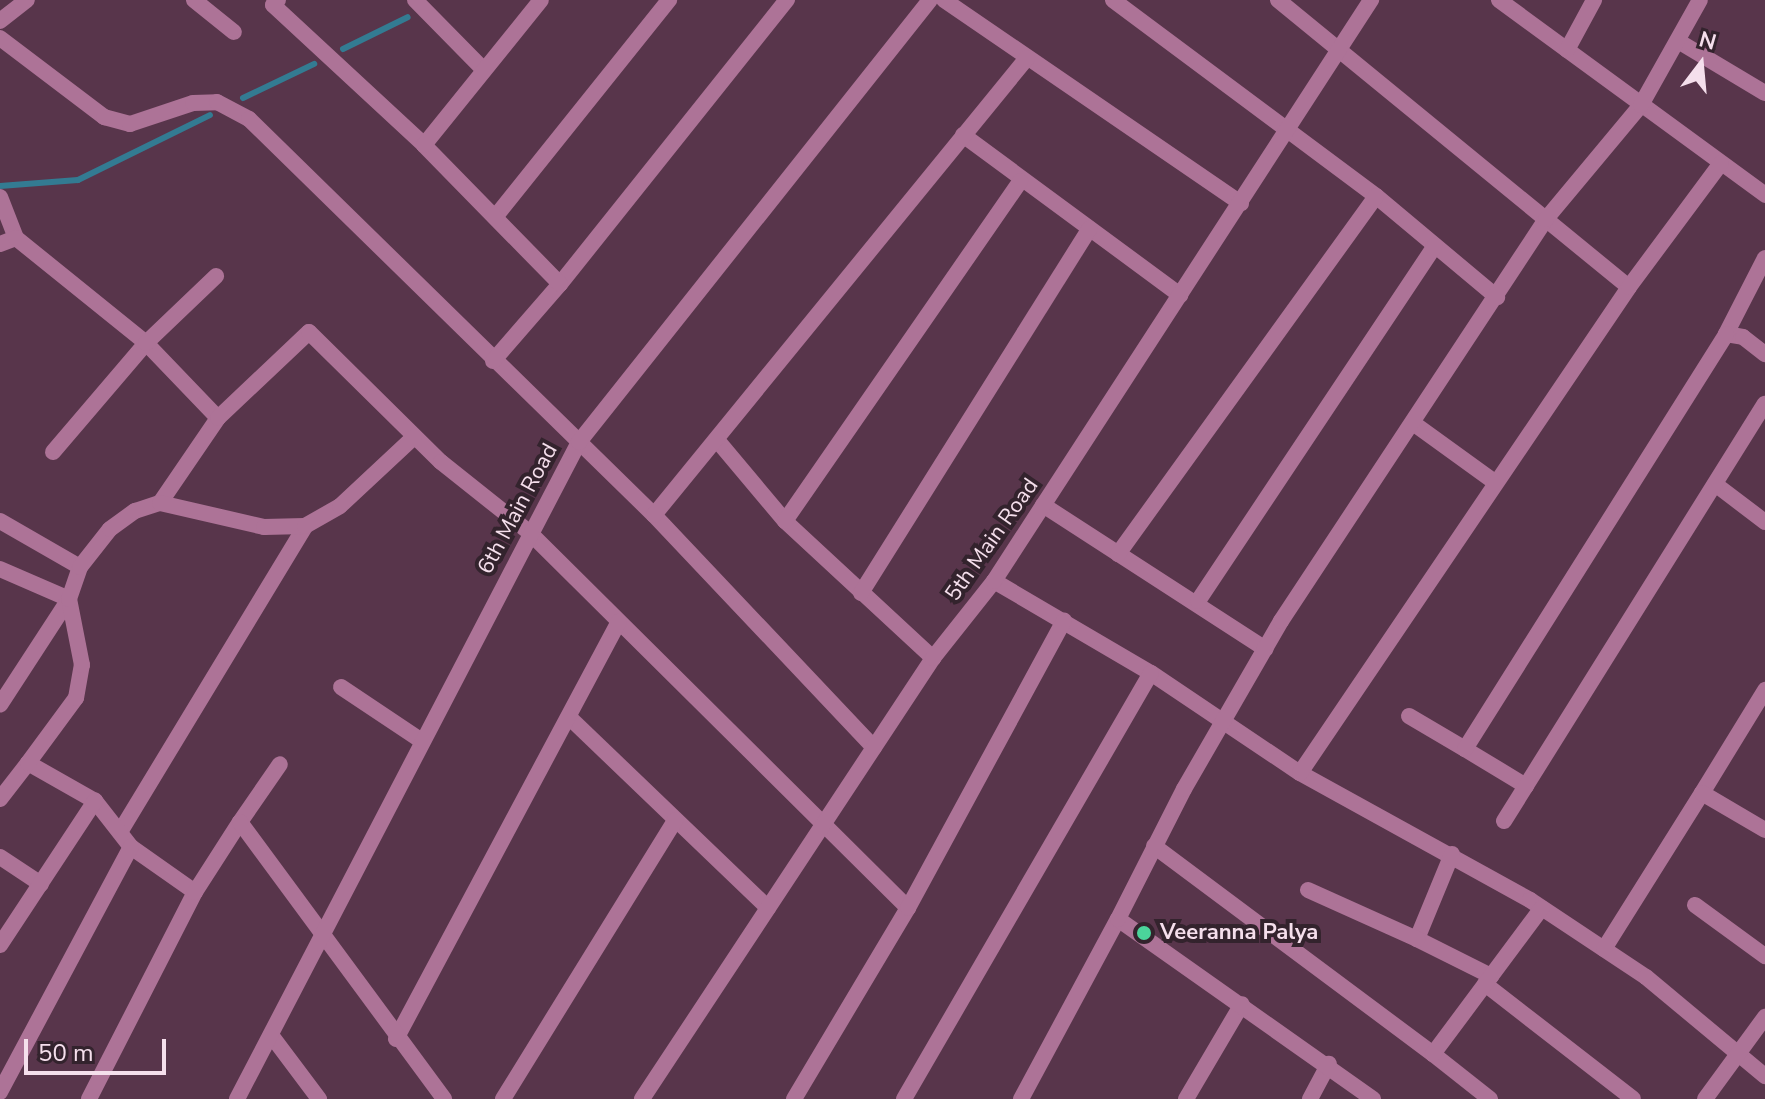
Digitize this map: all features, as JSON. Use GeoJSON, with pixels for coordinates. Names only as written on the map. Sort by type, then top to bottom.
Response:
{"type":"FeatureCollection","features":[{"type":"Feature","properties":{"kind":"street"},"geometry":{"type":"LineString","coordinates":[[0,21],[27,0]]}},
{"type":"Feature","properties":{"kind":"street"},"geometry":{"type":"LineString","coordinates":[[194,0],[234,32]]}},
{"type":"Feature","properties":{"kind":"street"},"geometry":{"type":"LineString","coordinates":[[278,0],[273,5],[424,145],[560,284]]}},
{"type":"Feature","properties":{"kind":"street"},"geometry":{"type":"LineString","coordinates":[[415,0],[484,70]]}},
{"type":"Feature","properties":{"kind":"street"},"geometry":{"type":"LineString","coordinates":[[424,145],[541,0]]}},
{"type":"Feature","properties":{"kind":"street"},"geometry":{"type":"LineString","coordinates":[[496,216],[669,0]]}},
{"type":"Feature","properties":{"kind":"street"},"geometry":{"type":"LineString","coordinates":[[493,361],[560,284],[787,0]]}},
{"type":"Feature","properties":{"kind":"street","name":"6th Main Road"},"geometry":{"type":"LineString","coordinates":[[237,1099],[529,532],[579,442],[930,0]]}},
{"type":"Feature","properties":{"kind":"street"},"geometry":{"type":"LineString","coordinates":[[944,0],[1241,203]]}},
{"type":"Feature","properties":{"kind":"street"},"geometry":{"type":"LineString","coordinates":[[1113,0],[1376,196],[1497,297]]}},
{"type":"Feature","properties":{"kind":"street"},"geometry":{"type":"LineString","coordinates":[[1278,0],[1629,287]]}},
{"type":"Feature","properties":{"kind":"street","name":"5th Main Road"},"geometry":{"type":"LineString","coordinates":[[642,1099],[933,658],[994,581],[1371,0]]}},
{"type":"Feature","properties":{"kind":"street"},"geometry":{"type":"LineString","coordinates":[[1499,0],[1765,195]]}},
{"type":"Feature","properties":{"kind":"street"},"geometry":{"type":"LineString","coordinates":[[1567,50],[1594,0]]}},
{"type":"Feature","properties":{"kind":"street"},"geometry":{"type":"LineString","coordinates":[[1021,1099],[1221,722],[1266,649],[1546,219],[1641,105],[1700,0]]}},
{"type":"Feature","properties":{"kind":"street"},"geometry":{"type":"LineString","coordinates":[[0,38],[104,117],[130,124],[193,103],[217,102],[249,119],[493,361],[654,515],[874,748]]}},
{"type":"Feature","properties":{"kind":"street"},"geometry":{"type":"LineString","coordinates":[[1678,41],[1764,89]]}},
{"type":"Feature","properties":{"kind":"street"},"geometry":{"type":"LineString","coordinates":[[654,515],[1027,58]]}},
{"type":"Feature","properties":{"kind":"street"},"geometry":{"type":"LineString","coordinates":[[963,135],[1020,181],[1180,295]]}},
{"type":"Feature","properties":{"kind":"street"},"geometry":{"type":"LineString","coordinates":[[1300,773],[1629,287],[1721,163]]}},
{"type":"Feature","properties":{"kind":"street"},"geometry":{"type":"LineString","coordinates":[[785,521],[1020,181]]}},
{"type":"Feature","properties":{"kind":"street"},"geometry":{"type":"LineString","coordinates":[[1118,554],[1376,196]]}},
{"type":"Feature","properties":{"kind":"street"},"geometry":{"type":"LineString","coordinates":[[0,197],[8,241],[146,343],[218,418]]}},
{"type":"Feature","properties":{"kind":"street"},"geometry":{"type":"LineString","coordinates":[[861,593],[1089,229]]}},
{"type":"Feature","properties":{"kind":"street"},"geometry":{"type":"LineString","coordinates":[[1198,601],[1435,246]]}},
{"type":"Feature","properties":{"kind":"street"},"geometry":{"type":"LineString","coordinates":[[1465,749],[1726,334],[1765,258]]}},
{"type":"Feature","properties":{"kind":"street"},"geometry":{"type":"LineString","coordinates":[[53,452],[146,343],[216,276]]}},
{"type":"Feature","properties":{"kind":"street"},"geometry":{"type":"LineString","coordinates":[[160,503],[218,418],[309,332],[414,437],[529,532],[823,829],[908,908]]}},
{"type":"Feature","properties":{"kind":"street"},"geometry":{"type":"LineString","coordinates":[[1726,334],[1743,337],[1765,354]]}},
{"type":"Feature","properties":{"kind":"street"},"geometry":{"type":"LineString","coordinates":[[1504,821],[1765,404]]}},
{"type":"Feature","properties":{"kind":"street"},"geometry":{"type":"LineString","coordinates":[[1413,423],[1496,483]]}},
{"type":"Feature","properties":{"kind":"street"},"geometry":{"type":"LineString","coordinates":[[0,705],[69,599],[80,567],[110,529],[135,511],[160,503],[264,527],[305,526],[340,506],[414,437]]}},
{"type":"Feature","properties":{"kind":"street"},"geometry":{"type":"LineString","coordinates":[[717,440],[785,521],[933,658]]}},
{"type":"Feature","properties":{"kind":"street"},"geometry":{"type":"LineString","coordinates":[[1715,484],[1765,522]]}},
{"type":"Feature","properties":{"kind":"street"},"geometry":{"type":"LineString","coordinates":[[1043,505],[1198,601],[1266,649]]}},
{"type":"Feature","properties":{"kind":"street"},"geometry":{"type":"LineString","coordinates":[[0,521],[80,567]]}},
{"type":"Feature","properties":{"kind":"street"},"geometry":{"type":"LineString","coordinates":[[120,832],[305,526]]}},
{"type":"Feature","properties":{"kind":"street"},"geometry":{"type":"LineString","coordinates":[[0,569],[69,599]]}},
{"type":"Feature","properties":{"kind":"street"},"geometry":{"type":"LineString","coordinates":[[994,581],[1151,673],[1300,773],[1452,854],[1542,908],[1604,949],[1765,1076]]}},
{"type":"Feature","properties":{"kind":"street"},"geometry":{"type":"LineString","coordinates":[[0,799],[76,698],[82,665],[69,599]]}},
{"type":"Feature","properties":{"kind":"street"},"geometry":{"type":"LineString","coordinates":[[794,1099],[908,908],[1064,621]]}},
{"type":"Feature","properties":{"kind":"street"},"geometry":{"type":"LineString","coordinates":[[396,1039],[571,719],[619,622]]}},
{"type":"Feature","properties":{"kind":"street"},"geometry":{"type":"LineString","coordinates":[[904,1099],[1151,673]]}},
{"type":"Feature","properties":{"kind":"street"},"geometry":{"type":"LineString","coordinates":[[341,687],[422,741]]}},
{"type":"Feature","properties":{"kind":"street"},"geometry":{"type":"LineString","coordinates":[[1604,949],[1765,690]]}},
{"type":"Feature","properties":{"kind":"street"},"geometry":{"type":"LineString","coordinates":[[1409,716],[1526,786]]}},
{"type":"Feature","properties":{"kind":"street"},"geometry":{"type":"LineString","coordinates":[[571,719],[768,908]]}},
{"type":"Feature","properties":{"kind":"street"},"geometry":{"type":"LineString","coordinates":[[28,763],[95,801],[131,847],[195,892]]}},
{"type":"Feature","properties":{"kind":"street"},"geometry":{"type":"LineString","coordinates":[[89,1099],[195,892],[280,764]]}},
{"type":"Feature","properties":{"kind":"street"},"geometry":{"type":"LineString","coordinates":[[1702,793],[1765,830]]}},
{"type":"Feature","properties":{"kind":"street"},"geometry":{"type":"LineString","coordinates":[[0,945],[95,801]]}},
{"type":"Feature","properties":{"kind":"street"},"geometry":{"type":"LineString","coordinates":[[503,1099],[675,820]]}},
{"type":"Feature","properties":{"kind":"street"},"geometry":{"type":"LineString","coordinates":[[240,822],[396,1039],[444,1099]]}},
{"type":"Feature","properties":{"kind":"street"},"geometry":{"type":"LineString","coordinates":[[1154,846],[1490,1099]]}},
{"type":"Feature","properties":{"kind":"street"},"geometry":{"type":"LineString","coordinates":[[0,1092],[131,847]]}},
{"type":"Feature","properties":{"kind":"street"},"geometry":{"type":"LineString","coordinates":[[1417,939],[1452,854]]}},
{"type":"Feature","properties":{"kind":"street"},"geometry":{"type":"LineString","coordinates":[[0,857],[41,884]]}},
{"type":"Feature","properties":{"kind":"street"},"geometry":{"type":"LineString","coordinates":[[1308,890],[1417,939],[1488,980],[1633,1099]]}},
{"type":"Feature","properties":{"kind":"street"},"geometry":{"type":"LineString","coordinates":[[1695,905],[1765,956]]}},
{"type":"Feature","properties":{"kind":"street"},"geometry":{"type":"LineString","coordinates":[[1433,1054],[1542,908]]}},
{"type":"Feature","properties":{"kind":"street"},"geometry":{"type":"LineString","coordinates":[[1118,919],[1329,1064],[1373,1099]]}},
{"type":"Feature","properties":{"kind":"street"},"geometry":{"type":"LineString","coordinates":[[1186,1099],[1242,1004]]}},
{"type":"Feature","properties":{"kind":"street"},"geometry":{"type":"LineString","coordinates":[[1705,1099],[1741,1055],[1765,1017]]}},
{"type":"Feature","properties":{"kind":"street"},"geometry":{"type":"LineString","coordinates":[[271,1035],[319,1099]]}},
{"type":"Feature","properties":{"kind":"street"},"geometry":{"type":"LineString","coordinates":[[1310,1099],[1329,1064]]}},
{"type":"Feature","properties":{"kind":"waterway"},"geometry":{"type":"LineString","coordinates":[[343,49],[408,17]]}},
{"type":"Feature","properties":{"kind":"waterway"},"geometry":{"type":"LineString","coordinates":[[243,98],[314,64]]}},
{"type":"Feature","properties":{"kind":"waterway"},"geometry":{"type":"LineString","coordinates":[[0,186],[78,180],[210,115]]}},
{"type":"Feature","properties":{"kind":"place","name":"Veeranna Palya"},"geometry":{"type":"Point","coordinates":[1144,933]}}]}
